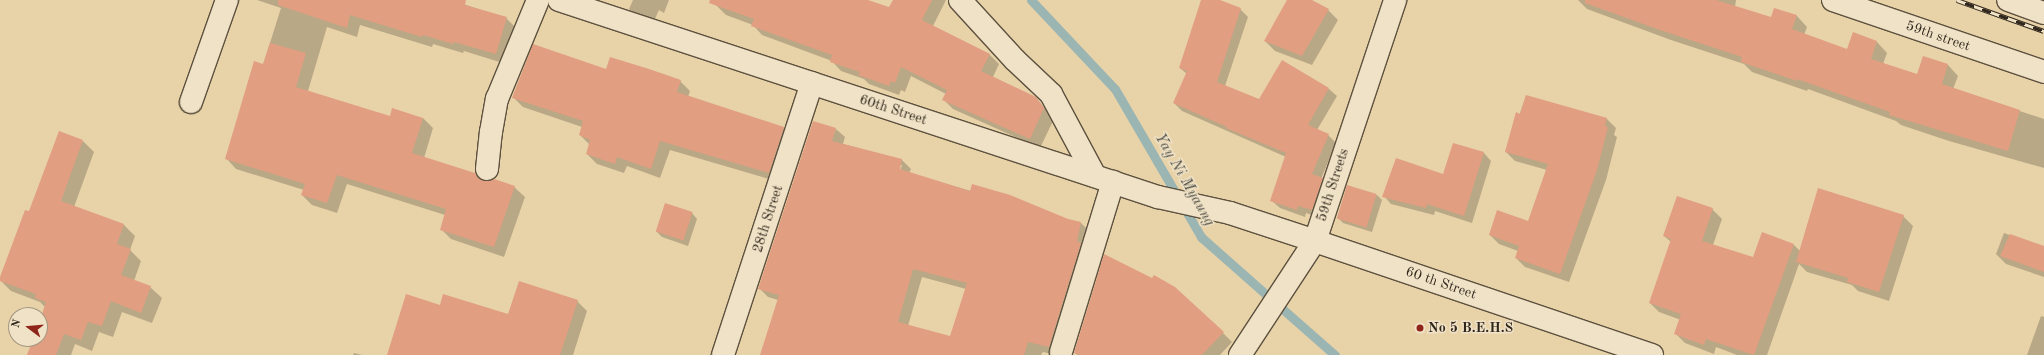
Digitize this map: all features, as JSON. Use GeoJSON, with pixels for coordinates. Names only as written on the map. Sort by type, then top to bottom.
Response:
{"type":"FeatureCollection","features":[{"type":"Feature","properties":{"kind":"street"},"geometry":{"type":"LineString","coordinates":[[191,102],[227,0]]}},
{"type":"Feature","properties":{"kind":"street"},"geometry":{"type":"LineString","coordinates":[[487,169],[490,132],[497,99],[538,0]]}},
{"type":"Feature","properties":{"kind":"street","name":"60th Street"},"geometry":{"type":"LineString","coordinates":[[558,0],[609,8],[812,84],[1158,197],[1230,213]]}},
{"type":"Feature","properties":{"kind":"street"},"geometry":{"type":"LineString","coordinates":[[960,0],[1015,60],[1051,94],[1104,179],[1061,352]]}},
{"type":"Feature","properties":{"kind":"street","name":"59th street"},"geometry":{"type":"LineString","coordinates":[[1833,0],[2044,72]]}},
{"type":"Feature","properties":{"kind":"street"},"geometry":{"type":"LineString","coordinates":[[2008,0],[2044,13]]}},
{"type":"Feature","properties":{"kind":"street","name":"59th Streets"},"geometry":{"type":"LineString","coordinates":[[1246,353],[1265,319],[1315,241],[1393,4]]}},
{"type":"Feature","properties":{"kind":"street","name":"28th Street"},"geometry":{"type":"LineString","coordinates":[[723,355],[812,84]]}},
{"type":"Feature","properties":{"kind":"street","name":"60 th Street"},"geometry":{"type":"LineString","coordinates":[[1230,213],[1652,355]]}},
{"type":"Feature","properties":{"kind":"building"},"geometry":{"type":"Polygon","coordinates":[[[278,0],[466,0],[465,5],[507,17],[496,54],[454,42],[453,44],[423,35],[422,37],[350,15],[347,28],[278,5],[278,0]]]}},
{"type":"Feature","properties":{"kind":"building"},"geometry":{"type":"Polygon","coordinates":[[[710,0],[868,0],[889,7],[893,0],[932,0],[922,20],[990,54],[981,71],[1036,97],[1044,108],[1030,139],[942,100],[947,90],[901,67],[895,83],[891,81],[889,86],[858,75],[860,72],[830,62],[832,55],[751,26],[754,19],[709,3],[710,0]]]}},
{"type":"Feature","properties":{"kind":"building"},"geometry":{"type":"Polygon","coordinates":[[[1201,0],[1220,0],[1241,8],[1217,82],[1259,99],[1282,60],[1329,88],[1308,125],[1329,134],[1312,174],[1323,178],[1312,210],[1298,206],[1297,210],[1270,201],[1286,153],[1226,128],[1227,127],[1173,103],[1187,71],[1179,68],[1201,0]]]}},
{"type":"Feature","properties":{"kind":"building"},"geometry":{"type":"Polygon","coordinates":[[[1287,0],[1312,0],[1329,9],[1302,56],[1264,41],[1287,0]]]}},
{"type":"Feature","properties":{"kind":"building"},"geometry":{"type":"Polygon","coordinates":[[[1585,0],[1716,0],[1771,17],[1774,8],[1797,15],[1792,29],[1847,49],[1853,32],[1877,41],[1871,59],[1917,74],[1923,56],[1948,64],[1942,84],[2020,110],[2008,151],[1889,115],[1890,112],[1797,79],[1797,81],[1741,62],[1742,57],[1585,3],[1585,0]]]}},
{"type":"Feature","properties":{"kind":"building"},"geometry":{"type":"Polygon","coordinates":[[[270,43],[306,53],[296,87],[390,116],[392,108],[423,118],[412,153],[475,173],[479,179],[485,181],[494,179],[515,186],[494,247],[440,230],[446,209],[337,175],[327,203],[301,195],[305,184],[225,159],[254,61],[263,64],[270,43]]]}},
{"type":"Feature","properties":{"kind":"building"},"geometry":{"type":"Polygon","coordinates":[[[533,44],[606,69],[610,57],[649,69],[681,80],[677,92],[784,127],[769,173],[660,141],[651,169],[617,157],[615,164],[586,154],[590,140],[579,135],[583,121],[512,98],[533,44]]]}},
{"type":"Feature","properties":{"kind":"building"},"geometry":{"type":"Polygon","coordinates":[[[1526,95],[1607,118],[1605,126],[1608,127],[1597,170],[1560,274],[1515,258],[1519,246],[1489,235],[1497,210],[1528,221],[1548,164],[1505,152],[1516,112],[1520,114],[1526,95]]]}},
{"type":"Feature","properties":{"kind":"building"},"geometry":{"type":"Polygon","coordinates":[[[813,121],[836,128],[832,141],[902,159],[900,169],[970,191],[972,184],[1010,195],[1068,219],[1081,222],[1077,241],[1081,243],[1049,347],[1028,342],[1024,355],[760,355],[779,295],[758,289],[813,121]],[[913,269],[898,322],[950,336],[967,283],[913,269]]]}},
{"type":"Feature","properties":{"kind":"building"},"geometry":{"type":"Polygon","coordinates":[[[59,131],[83,140],[61,201],[124,224],[117,244],[131,249],[121,275],[151,286],[141,313],[111,301],[102,326],[88,322],[81,340],[64,334],[56,355],[27,355],[30,347],[48,347],[48,307],[44,307],[46,302],[35,298],[36,294],[0,281],[0,277],[25,210],[29,211],[59,131]]]}},
{"type":"Feature","properties":{"kind":"building"},"geometry":{"type":"Polygon","coordinates":[[[1453,143],[1484,152],[1464,216],[1427,204],[1426,208],[1382,197],[1396,158],[1443,174],[1453,143]]]}},
{"type":"Feature","properties":{"kind":"building"},"geometry":{"type":"Polygon","coordinates":[[[1347,185],[1377,194],[1366,228],[1337,218],[1347,185]]]}},
{"type":"Feature","properties":{"kind":"building"},"geometry":{"type":"Polygon","coordinates":[[[1818,188],[1904,215],[1879,292],[1847,282],[1848,278],[1796,262],[1818,188]]]}},
{"type":"Feature","properties":{"kind":"building"},"geometry":{"type":"Polygon","coordinates":[[[1677,196],[1713,208],[1702,241],[1753,257],[1762,232],[1794,244],[1754,355],[1706,339],[1704,345],[1674,334],[1681,314],[1649,303],[1671,239],[1663,236],[1677,196]]]}},
{"type":"Feature","properties":{"kind":"building"},"geometry":{"type":"Polygon","coordinates":[[[665,203],[693,212],[683,240],[656,232],[665,203]]]}},
{"type":"Feature","properties":{"kind":"building"},"geometry":{"type":"Polygon","coordinates":[[[2010,234],[2044,246],[2044,272],[2000,256],[2010,234]]]}},
{"type":"Feature","properties":{"kind":"building"},"geometry":{"type":"Polygon","coordinates":[[[1104,254],[1152,278],[1154,275],[1175,287],[1224,332],[1202,355],[1080,355],[1074,353],[1104,254]]]}},
{"type":"Feature","properties":{"kind":"building"},"geometry":{"type":"Polygon","coordinates":[[[519,281],[578,300],[560,355],[387,355],[406,294],[440,305],[443,294],[508,314],[519,281]]]}},
{"type":"Feature","properties":{"kind":"waterway","name":"Yay Ni Myaung"},"geometry":{"type":"LineString","coordinates":[[1031,0],[1115,89],[1201,237],[1335,355]]}},
{"type":"Feature","properties":{"kind":"railway"},"geometry":{"type":"LineString","coordinates":[[1957,0],[2044,31]]}},
{"type":"Feature","properties":{"kind":"place","name":"No 5 B.E.H.S"},"geometry":{"type":"Point","coordinates":[1420,328]}}]}
